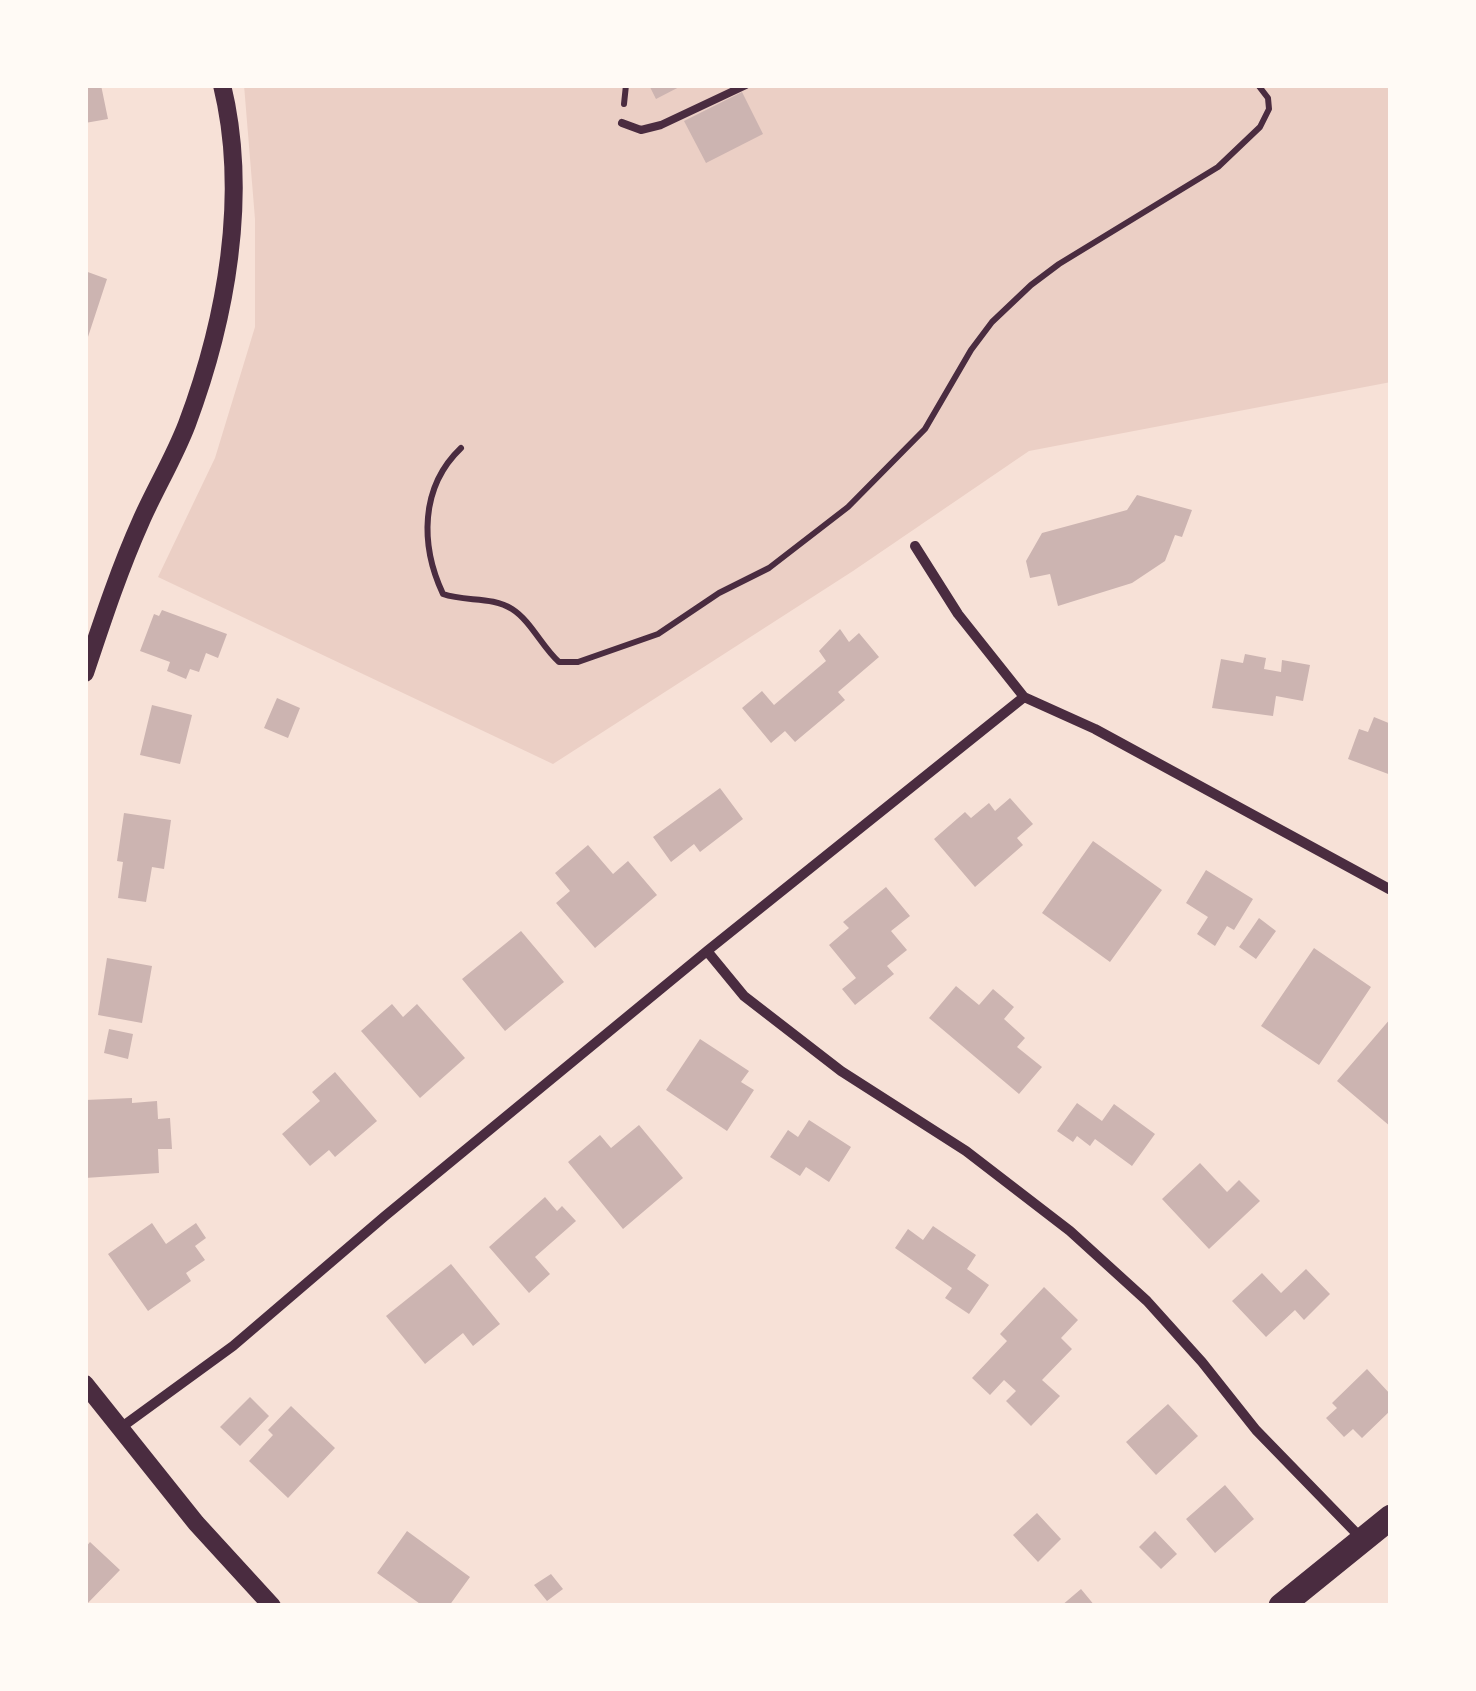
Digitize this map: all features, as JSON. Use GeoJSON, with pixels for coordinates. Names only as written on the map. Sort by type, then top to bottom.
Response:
{"type":"FeatureCollection","features":[{"type":"Feature","properties":{"kind":"main road"},"geometry":{"type":"LineString","coordinates":[[1281,1606],[1391,1516]]}},
{"type":"Feature","properties":{"kind":"street"},"geometry":{"type":"LineString","coordinates":[[85,673],[140,522],[186,427],[220,314],[232,227],[233,175],[222,85]]}},
{"type":"Feature","properties":{"kind":"street"},"geometry":{"type":"LineString","coordinates":[[916,546],[958,614],[1024,698],[1095,730],[1391,890]]}},
{"type":"Feature","properties":{"kind":"street"},"geometry":{"type":"LineString","coordinates":[[119,1429],[233,1346],[707,951],[1024,698]]}},
{"type":"Feature","properties":{"kind":"street"},"geometry":{"type":"LineString","coordinates":[[707,951],[744,996],[794,1035],[841,1071],[966,1151],[1070,1231],[1147,1302],[1256,1430],[1363,1540]]}},
{"type":"Feature","properties":{"kind":"street"},"geometry":{"type":"LineString","coordinates":[[85,1384],[196,1523],[272,1606]]}},
{"type":"Feature","properties":{"kind":"lane"},"geometry":{"type":"LineString","coordinates":[[622,122],[641,130],[661,125],[746,85]]}},
{"type":"Feature","properties":{"kind":"path"},"geometry":{"type":"LineString","coordinates":[[461,448],[446,462],[434,486],[426,524],[443,594],[497,602],[514,610],[559,662],[578,662],[658,634],[719,593],[770,568],[848,507],[925,429],[971,350],[992,322],[1031,285],[1218,167],[1260,127],[1269,108],[1268,98],[1258,85]]}},
{"type":"Feature","properties":{"kind":"shaded area"},"geometry":{"type":"Polygon","coordinates":[[[244,85],[1391,85],[1391,382],[1029,451],[853,571],[553,764],[158,577],[215,458],[255,327],[255,219],[244,85]]]}},
{"type":"Feature","properties":{"kind":"building"},"geometry":{"type":"Polygon","coordinates":[[[85,85],[101,85],[108,119],[85,123],[85,85]]]}},
{"type":"Feature","properties":{"kind":"building"},"geometry":{"type":"Polygon","coordinates":[[[649,85],[683,85],[656,99],[649,85]]]}},
{"type":"Feature","properties":{"kind":"building"},"geometry":{"type":"Polygon","coordinates":[[[742,92],[763,134],[706,163],[684,121],[742,92]]]}},
{"type":"Feature","properties":{"kind":"building"},"geometry":{"type":"Polygon","coordinates":[[[85,271],[107,279],[86,343],[85,343],[85,271]]]}},
{"type":"Feature","properties":{"kind":"building"},"geometry":{"type":"Polygon","coordinates":[[[1137,495],[1192,510],[1182,537],[1175,535],[1165,561],[1132,583],[1058,606],[1050,574],[1030,578],[1026,561],[1042,533],[1127,510],[1137,495]]]}},
{"type":"Feature","properties":{"kind":"building"},"geometry":{"type":"Polygon","coordinates":[[[162,610],[227,634],[218,658],[206,653],[199,672],[190,669],[186,679],[167,671],[170,662],[140,651],[154,614],[159,616],[162,610]]]}},
{"type":"Feature","properties":{"kind":"building"},"geometry":{"type":"Polygon","coordinates":[[[840,629],[849,642],[859,633],[879,657],[838,692],[845,700],[795,742],[785,731],[771,743],[742,708],[762,691],[774,705],[826,661],[819,651],[840,629]]]}},
{"type":"Feature","properties":{"kind":"building"},"geometry":{"type":"Polygon","coordinates":[[[1245,654],[1266,658],[1264,669],[1281,672],[1282,660],[1310,665],[1303,701],[1276,696],[1273,716],[1212,708],[1221,659],[1243,663],[1245,654]]]}},
{"type":"Feature","properties":{"kind":"building"},"geometry":{"type":"Polygon","coordinates":[[[277,698],[300,708],[288,738],[264,728],[277,698]]]}},
{"type":"Feature","properties":{"kind":"building"},"geometry":{"type":"Polygon","coordinates":[[[152,705],[192,715],[180,764],[140,755],[152,705]]]}},
{"type":"Feature","properties":{"kind":"building"},"geometry":{"type":"Polygon","coordinates":[[[1374,717],[1391,724],[1391,775],[1348,759],[1359,729],[1368,732],[1374,717]]]}},
{"type":"Feature","properties":{"kind":"building"},"geometry":{"type":"Polygon","coordinates":[[[720,788],[743,819],[700,852],[694,844],[671,862],[653,837],[720,788]]]}},
{"type":"Feature","properties":{"kind":"building"},"geometry":{"type":"Polygon","coordinates":[[[1010,798],[1033,824],[1017,838],[1023,845],[975,887],[934,839],[965,812],[971,818],[989,803],[995,811],[1010,798]]]}},
{"type":"Feature","properties":{"kind":"building"},"geometry":{"type":"Polygon","coordinates":[[[124,813],[171,820],[164,869],[152,867],[146,902],[118,898],[123,862],[117,861],[124,813]]]}},
{"type":"Feature","properties":{"kind":"building"},"geometry":{"type":"Polygon","coordinates":[[[1093,841],[1162,890],[1110,962],[1042,913],[1093,841]]]}},
{"type":"Feature","properties":{"kind":"building"},"geometry":{"type":"Polygon","coordinates":[[[588,845],[613,874],[628,861],[657,895],[595,948],[556,903],[570,891],[555,873],[588,845]]]}},
{"type":"Feature","properties":{"kind":"building"},"geometry":{"type":"Polygon","coordinates":[[[1206,870],[1253,899],[1234,930],[1227,926],[1215,946],[1197,934],[1208,917],[1186,903],[1206,870]]]}},
{"type":"Feature","properties":{"kind":"building"},"geometry":{"type":"Polygon","coordinates":[[[886,887],[910,916],[891,931],[907,950],[887,966],[894,974],[855,1005],[842,989],[856,978],[829,945],[849,928],[843,922],[886,887]]]}},
{"type":"Feature","properties":{"kind":"building"},"geometry":{"type":"Polygon","coordinates":[[[1259,918],[1276,931],[1256,959],[1239,947],[1259,918]]]}},
{"type":"Feature","properties":{"kind":"building"},"geometry":{"type":"Polygon","coordinates":[[[521,931],[564,982],[505,1031],[462,979],[521,931]]]}},
{"type":"Feature","properties":{"kind":"building"},"geometry":{"type":"Polygon","coordinates":[[[1314,948],[1371,987],[1319,1065],[1261,1026],[1314,948]]]}},
{"type":"Feature","properties":{"kind":"building"},"geometry":{"type":"Polygon","coordinates":[[[107,958],[152,966],[142,1023],[98,1015],[107,958]]]}},
{"type":"Feature","properties":{"kind":"building"},"geometry":{"type":"Polygon","coordinates":[[[956,986],[979,1005],[993,989],[1014,1007],[1004,1019],[1025,1038],[1017,1047],[1042,1067],[1019,1094],[929,1018],[956,986]]]}},
{"type":"Feature","properties":{"kind":"building"},"geometry":{"type":"Polygon","coordinates":[[[392,1004],[403,1017],[417,1004],[465,1058],[420,1098],[361,1031],[392,1004]]]}},
{"type":"Feature","properties":{"kind":"building"},"geometry":{"type":"Polygon","coordinates":[[[1391,1018],[1391,1127],[1337,1081],[1391,1018]]]}},
{"type":"Feature","properties":{"kind":"building"},"geometry":{"type":"Polygon","coordinates":[[[109,1029],[133,1034],[128,1059],[104,1053],[109,1029]]]}},
{"type":"Feature","properties":{"kind":"building"},"geometry":{"type":"Polygon","coordinates":[[[700,1039],[749,1071],[741,1082],[754,1090],[727,1131],[666,1090],[700,1039]]]}},
{"type":"Feature","properties":{"kind":"building"},"geometry":{"type":"Polygon","coordinates":[[[335,1072],[377,1121],[335,1157],[329,1150],[310,1166],[282,1134],[320,1101],[312,1092],[335,1072]]]}},
{"type":"Feature","properties":{"kind":"building"},"geometry":{"type":"Polygon","coordinates":[[[132,1098],[132,1103],[157,1101],[158,1119],[170,1118],[172,1149],[158,1149],[159,1173],[85,1178],[85,1100],[132,1098]]]}},
{"type":"Feature","properties":{"kind":"building"},"geometry":{"type":"Polygon","coordinates":[[[1077,1103],[1102,1121],[1114,1104],[1155,1134],[1132,1166],[1095,1139],[1090,1146],[1077,1136],[1073,1142],[1057,1131],[1077,1103]]]}},
{"type":"Feature","properties":{"kind":"building"},"geometry":{"type":"Polygon","coordinates":[[[809,1120],[851,1147],[829,1182],[806,1167],[800,1176],[770,1157],[788,1130],[798,1137],[809,1120]]]}},
{"type":"Feature","properties":{"kind":"building"},"geometry":{"type":"Polygon","coordinates":[[[639,1125],[683,1178],[623,1229],[568,1162],[600,1135],[611,1148],[639,1125]]]}},
{"type":"Feature","properties":{"kind":"building"},"geometry":{"type":"Polygon","coordinates":[[[1200,1163],[1227,1192],[1239,1180],[1260,1201],[1209,1249],[1162,1199],[1200,1163]]]}},
{"type":"Feature","properties":{"kind":"building"},"geometry":{"type":"Polygon","coordinates":[[[545,1197],[557,1211],[562,1206],[576,1221],[535,1257],[550,1274],[529,1293],[489,1247],[545,1197]]]}},
{"type":"Feature","properties":{"kind":"building"},"geometry":{"type":"Polygon","coordinates":[[[152,1223],[166,1244],[196,1223],[206,1238],[195,1246],[205,1260],[186,1273],[191,1281],[148,1311],[108,1254],[152,1223]]]}},
{"type":"Feature","properties":{"kind":"building"},"geometry":{"type":"Polygon","coordinates":[[[933,1226],[976,1255],[967,1269],[989,1285],[969,1314],[945,1298],[952,1288],[895,1248],[908,1229],[923,1240],[933,1226]]]}},
{"type":"Feature","properties":{"kind":"building"},"geometry":{"type":"Polygon","coordinates":[[[451,1264],[500,1324],[473,1346],[463,1333],[425,1364],[386,1316],[451,1264]]]}},
{"type":"Feature","properties":{"kind":"building"},"geometry":{"type":"Polygon","coordinates":[[[1306,1269],[1330,1294],[1304,1320],[1295,1310],[1266,1337],[1232,1301],[1262,1273],[1281,1293],[1306,1269]]]}},
{"type":"Feature","properties":{"kind":"building"},"geometry":{"type":"Polygon","coordinates":[[[1044,1287],[1078,1320],[1061,1338],[1072,1349],[1042,1380],[1060,1396],[1031,1426],[1006,1401],[1016,1391],[1004,1380],[990,1395],[972,1378],[1007,1341],[1000,1334],[1044,1287]]]}},
{"type":"Feature","properties":{"kind":"building"},"geometry":{"type":"Polygon","coordinates":[[[1367,1369],[1391,1395],[1391,1410],[1362,1438],[1353,1429],[1344,1437],[1326,1418],[1337,1408],[1332,1403],[1367,1369]]]}},
{"type":"Feature","properties":{"kind":"building"},"geometry":{"type":"Polygon","coordinates":[[[250,1397],[269,1416],[240,1446],[220,1427],[250,1397]]]}},
{"type":"Feature","properties":{"kind":"building"},"geometry":{"type":"Polygon","coordinates":[[[1168,1404],[1198,1436],[1156,1475],[1126,1442],[1168,1404]]]}},
{"type":"Feature","properties":{"kind":"building"},"geometry":{"type":"Polygon","coordinates":[[[291,1406],[335,1448],[288,1498],[249,1461],[273,1435],[268,1430],[291,1406]]]}},
{"type":"Feature","properties":{"kind":"building"},"geometry":{"type":"Polygon","coordinates":[[[1225,1485],[1254,1519],[1215,1553],[1186,1519],[1225,1485]]]}},
{"type":"Feature","properties":{"kind":"building"},"geometry":{"type":"Polygon","coordinates":[[[1037,1513],[1061,1539],[1038,1562],[1013,1535],[1037,1513]]]}},
{"type":"Feature","properties":{"kind":"building"},"geometry":{"type":"Polygon","coordinates":[[[407,1531],[470,1577],[449,1606],[423,1606],[377,1573],[407,1531]]]}},
{"type":"Feature","properties":{"kind":"building"},"geometry":{"type":"Polygon","coordinates":[[[1155,1531],[1177,1554],[1161,1569],[1139,1547],[1155,1531]]]}},
{"type":"Feature","properties":{"kind":"building"},"geometry":{"type":"Polygon","coordinates":[[[90,1542],[120,1570],[85,1606],[85,1548],[90,1542]]]}},
{"type":"Feature","properties":{"kind":"building"},"geometry":{"type":"Polygon","coordinates":[[[551,1574],[563,1589],[547,1601],[534,1585],[551,1574]]]}},
{"type":"Feature","properties":{"kind":"building"},"geometry":{"type":"Polygon","coordinates":[[[1081,1589],[1095,1606],[1061,1606],[1081,1589]]]}}]}
